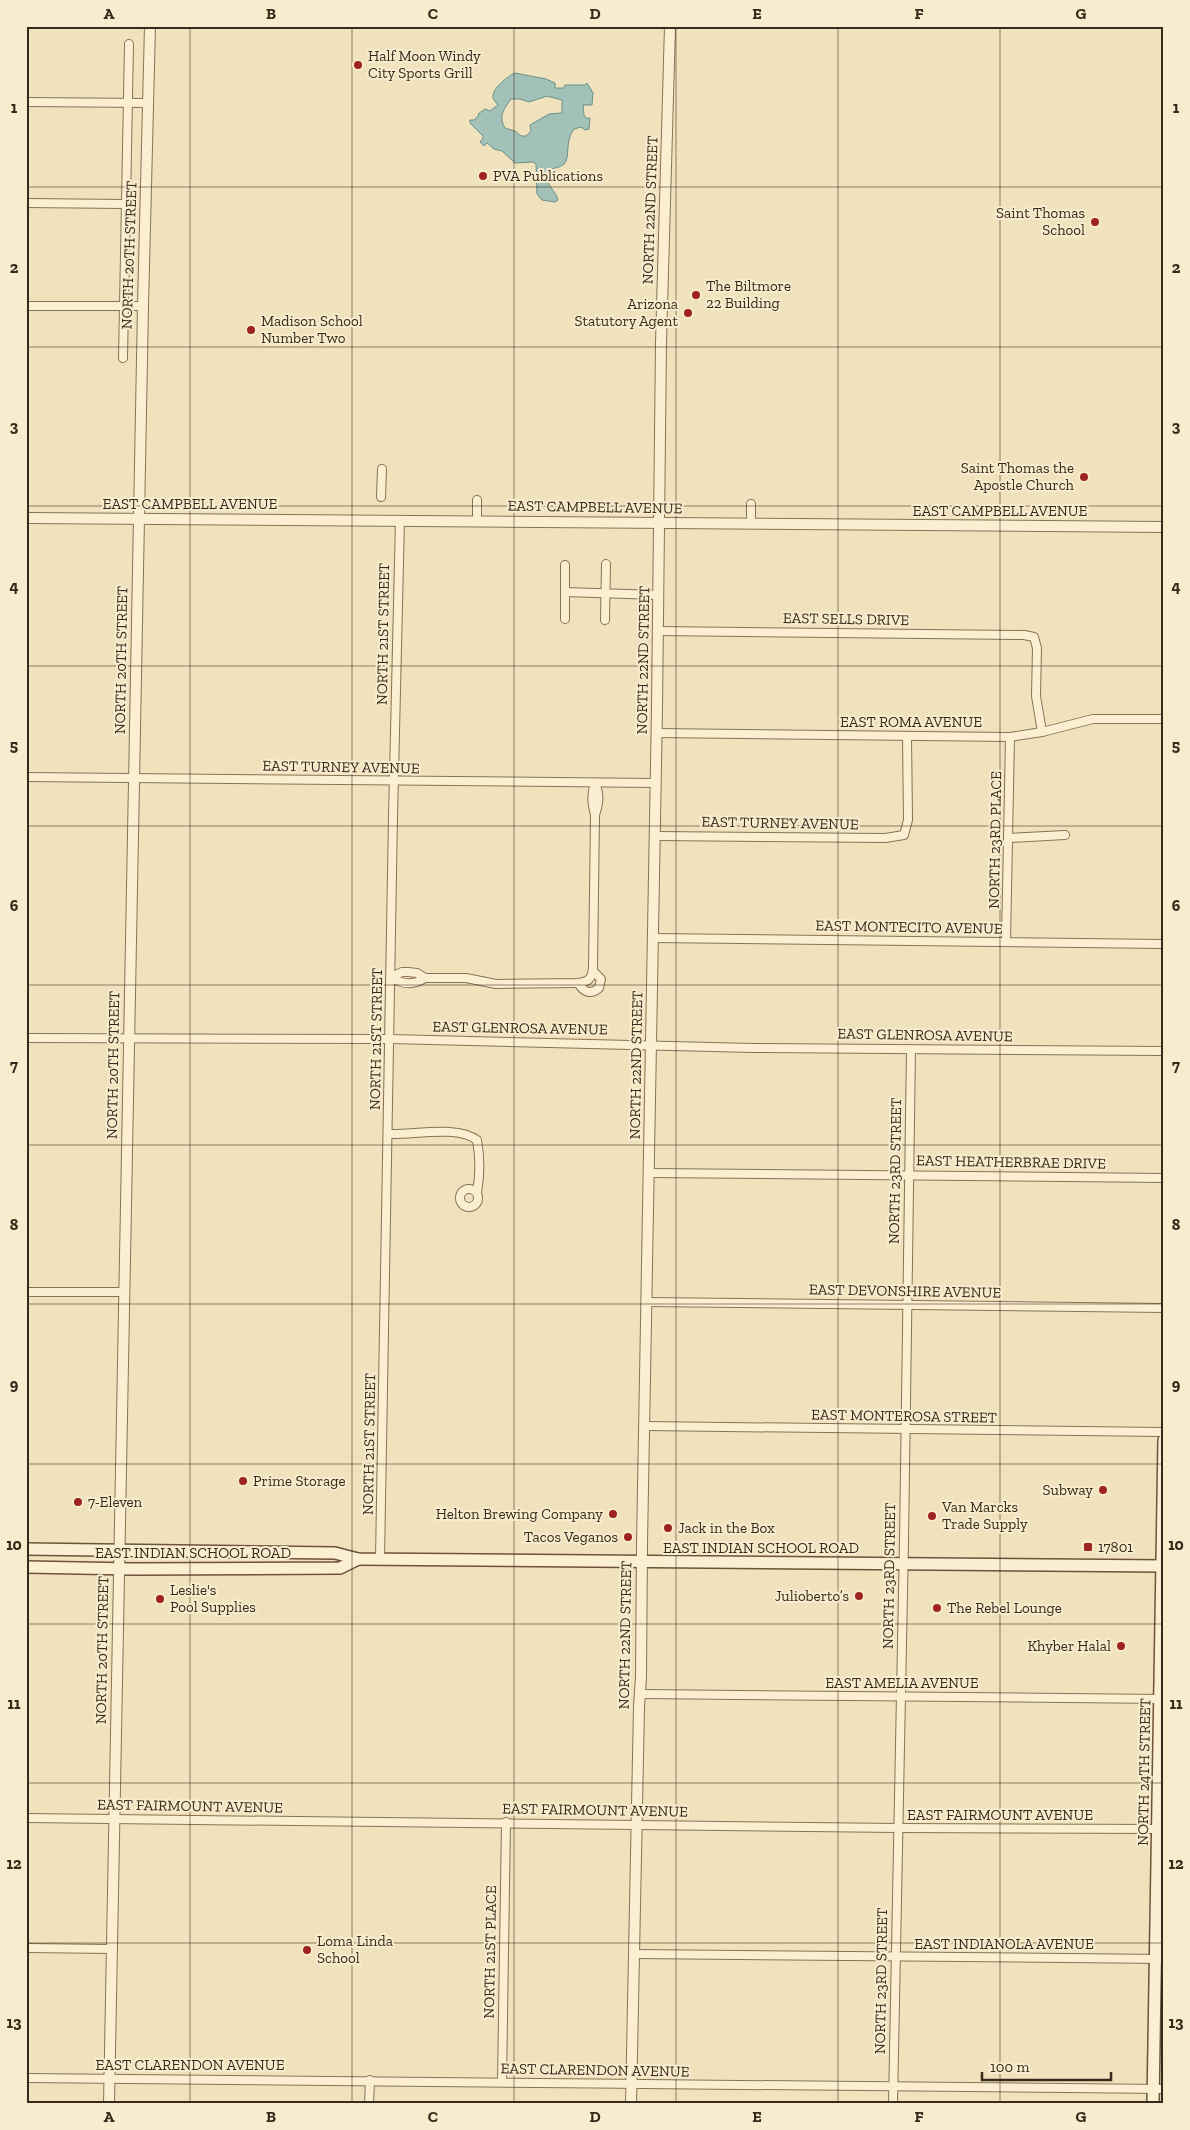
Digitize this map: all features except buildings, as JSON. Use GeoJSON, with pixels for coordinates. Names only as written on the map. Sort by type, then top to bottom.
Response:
{"type":"FeatureCollection","features":[{"type":"Feature","properties":{"kind":"main road","name":"NORTH 24TH STREET"},"geometry":{"type":"LineString","coordinates":[[1154,2104],[1159,2089],[1164,1440]]}},
{"type":"Feature","properties":{"kind":"main road","name":"EAST INDIAN SCHOOL ROAD"},"geometry":{"type":"LineString","coordinates":[[26,1549],[335,1553],[358,1559],[1163,1566]]}},
{"type":"Feature","properties":{"kind":"main road","name":"EAST INDIAN SCHOOL ROAD"},"geometry":{"type":"LineString","coordinates":[[26,1567],[118,1569],[340,1568],[358,1559]]}},
{"type":"Feature","properties":{"kind":"street","name":"NORTH 20TH STREET"},"geometry":{"type":"LineString","coordinates":[[109,2104],[118,1569],[150,26]]}},
{"type":"Feature","properties":{"kind":"street","name":"NORTH 22ND STREET"},"geometry":{"type":"LineString","coordinates":[[631,2104],[636,1824],[641,1694],[646,1302],[659,631],[663,273],[670,26]]}},
{"type":"Feature","properties":{"kind":"street","name":"NORTH 20TH STREET"},"geometry":{"type":"LineString","coordinates":[[123,358],[129,44]]}},
{"type":"Feature","properties":{"kind":"street"},"geometry":{"type":"LineString","coordinates":[[26,102],[148,103]]}},
{"type":"Feature","properties":{"kind":"street"},"geometry":{"type":"LineString","coordinates":[[26,203],[125,204]]}},
{"type":"Feature","properties":{"kind":"street"},"geometry":{"type":"LineString","coordinates":[[26,306],[143,306]]}},
{"type":"Feature","properties":{"kind":"street"},"geometry":{"type":"LineString","coordinates":[[381,497],[382,469]]}},
{"type":"Feature","properties":{"kind":"street"},"geometry":{"type":"LineString","coordinates":[[477,500],[478,521]]}},
{"type":"Feature","properties":{"kind":"street"},"geometry":{"type":"LineString","coordinates":[[751,504],[751,523]]}},
{"type":"Feature","properties":{"kind":"street","name":"EAST CAMPBELL AVENUE"},"geometry":{"type":"LineString","coordinates":[[26,518],[1164,527]]}},
{"type":"Feature","properties":{"kind":"street","name":"NORTH 21ST STREET"},"geometry":{"type":"LineString","coordinates":[[380,1559],[400,520]]}},
{"type":"Feature","properties":{"kind":"street"},"geometry":{"type":"LineString","coordinates":[[565,564],[565,619]]}},
{"type":"Feature","properties":{"kind":"street"},"geometry":{"type":"LineString","coordinates":[[605,620],[606,564]]}},
{"type":"Feature","properties":{"kind":"street"},"geometry":{"type":"LineString","coordinates":[[565,592],[659,594]]}},
{"type":"Feature","properties":{"kind":"street","name":"EAST SELLS DRIVE"},"geometry":{"type":"LineString","coordinates":[[659,631],[1024,635],[1034,637],[1036,648],[1036,696],[1042,732]]}},
{"type":"Feature","properties":{"kind":"street","name":"EAST ROMA AVENUE"},"geometry":{"type":"LineString","coordinates":[[656,733],[1010,737],[1042,732],[1093,719],[1164,719]]}},
{"type":"Feature","properties":{"kind":"street","name":"EAST TURNEY AVENUE"},"geometry":{"type":"LineString","coordinates":[[655,836],[884,838],[904,835],[908,820],[907,736]]}},
{"type":"Feature","properties":{"kind":"street","name":"NORTH 23RD PLACE"},"geometry":{"type":"LineString","coordinates":[[1006,942],[1010,737]]}},
{"type":"Feature","properties":{"kind":"street","name":"EAST TURNEY AVENUE"},"geometry":{"type":"LineString","coordinates":[[26,777],[655,783]]}},
{"type":"Feature","properties":{"kind":"street"},"geometry":{"type":"LineString","coordinates":[[391,977],[402,972],[417,973],[425,978],[466,978],[496,984],[578,983],[589,980],[592,976],[594,815],[599,802],[599,794],[595,783]]}},
{"type":"Feature","properties":{"kind":"street"},"geometry":{"type":"LineString","coordinates":[[1008,838],[1065,835]]}},
{"type":"Feature","properties":{"kind":"street","name":"EAST MONTECITO AVENUE"},"geometry":{"type":"LineString","coordinates":[[653,938],[1164,944]]}},
{"type":"Feature","properties":{"kind":"street"},"geometry":{"type":"LineString","coordinates":[[578,983],[588,993],[595,992],[599,988],[601,979],[592,971]]}},
{"type":"Feature","properties":{"kind":"street","name":"EAST GLENROSA AVENUE"},"geometry":{"type":"LineString","coordinates":[[26,1038],[390,1040],[726,1047],[1164,1051]]}},
{"type":"Feature","properties":{"kind":"street","name":"NORTH 23RD STREET"},"geometry":{"type":"LineString","coordinates":[[893,2104],[904,1564],[904,1429],[911,1049]]}},
{"type":"Feature","properties":{"kind":"street"},"geometry":{"type":"LineString","coordinates":[[388,1134],[452,1132],[471,1135],[477,1140],[478,1147],[479,1180],[477,1192]]}},
{"type":"Feature","properties":{"kind":"street","name":"EAST HEATHERBRAE DRIVE"},"geometry":{"type":"LineString","coordinates":[[649,1173],[1164,1178]]}},
{"type":"Feature","properties":{"kind":"street"},"geometry":{"type":"LineString","coordinates":[[26,1292],[124,1292]]}},
{"type":"Feature","properties":{"kind":"street","name":"EAST DEVONSHIRE AVENUE"},"geometry":{"type":"LineString","coordinates":[[646,1302],[1164,1308]]}},
{"type":"Feature","properties":{"kind":"street","name":"EAST MONTEROSA STREET"},"geometry":{"type":"LineString","coordinates":[[645,1426],[1164,1432]]}},
{"type":"Feature","properties":{"kind":"street","name":"EAST AMELIA AVENUE"},"geometry":{"type":"LineString","coordinates":[[641,1694],[1162,1699]]}},
{"type":"Feature","properties":{"kind":"street","name":"EAST FAIRMOUNT AVENUE"},"geometry":{"type":"LineString","coordinates":[[26,1818],[506,1822],[898,1828],[1161,1829]]}},
{"type":"Feature","properties":{"kind":"street","name":"NORTH 21ST PLACE"},"geometry":{"type":"LineString","coordinates":[[502,2082],[506,1822]]}},
{"type":"Feature","properties":{"kind":"street"},"geometry":{"type":"LineString","coordinates":[[26,1948],[112,1949]]}},
{"type":"Feature","properties":{"kind":"street","name":"EAST INDIANOLA AVENUE"},"geometry":{"type":"LineString","coordinates":[[634,1954],[1160,1959]]}},
{"type":"Feature","properties":{"kind":"street","name":"EAST CLARENDON AVENUE"},"geometry":{"type":"LineString","coordinates":[[26,2078],[1159,2089]]}},
{"type":"Feature","properties":{"kind":"street"},"geometry":{"type":"LineString","coordinates":[[369,2104],[370,2080]]}},
{"type":"Feature","properties":{"kind":"water"},"geometry":{"type":"Polygon","coordinates":[[[515,73],[546,79],[555,83],[555,88],[564,88],[565,85],[585,85],[587,83],[593,93],[592,105],[583,105],[584,115],[586,118],[590,118],[589,129],[585,130],[581,127],[574,129],[569,139],[566,161],[561,166],[548,170],[548,182],[558,200],[555,202],[542,200],[537,194],[536,164],[533,162],[515,163],[502,151],[494,149],[487,143],[484,146],[480,142],[483,136],[470,123],[470,120],[474,120],[485,109],[490,111],[498,105],[493,98],[493,94],[504,80],[515,73]],[[547,96],[529,102],[511,99],[502,116],[503,124],[505,128],[515,131],[521,136],[526,136],[531,131],[530,125],[549,114],[562,113],[562,100],[547,96]]]}},
{"type":"Feature","properties":{"kind":"place","name":"Half Moon Windy City Sports Grill"},"geometry":{"type":"Point","coordinates":[358,65]}},
{"type":"Feature","properties":{"kind":"place","name":"PVA Publications"},"geometry":{"type":"Point","coordinates":[483,176]}},
{"type":"Feature","properties":{"kind":"place","name":"Saint Thomas School"},"geometry":{"type":"Point","coordinates":[1095,222]}},
{"type":"Feature","properties":{"kind":"place","name":"The Biltmore 22 Building"},"geometry":{"type":"Point","coordinates":[696,295]}},
{"type":"Feature","properties":{"kind":"place","name":"Arizona Statutory Agent"},"geometry":{"type":"Point","coordinates":[688,313]}},
{"type":"Feature","properties":{"kind":"place","name":"Madison School Number Two"},"geometry":{"type":"Point","coordinates":[251,330]}},
{"type":"Feature","properties":{"kind":"place","name":"Saint Thomas the Apostle Church"},"geometry":{"type":"Point","coordinates":[1084,477]}},
{"type":"Feature","properties":{"kind":"place","name":"Prime Storage"},"geometry":{"type":"Point","coordinates":[243,1481]}},
{"type":"Feature","properties":{"kind":"place","name":"Subway"},"geometry":{"type":"Point","coordinates":[1103,1490]}},
{"type":"Feature","properties":{"kind":"place","name":"7-Eleven"},"geometry":{"type":"Point","coordinates":[78,1502]}},
{"type":"Feature","properties":{"kind":"place","name":"Helton Brewing Company"},"geometry":{"type":"Point","coordinates":[613,1514]}},
{"type":"Feature","properties":{"kind":"place","name":"Van Marcks Trade Supply"},"geometry":{"type":"Point","coordinates":[932,1516]}},
{"type":"Feature","properties":{"kind":"place","name":"Jack in the Box"},"geometry":{"type":"Point","coordinates":[668,1528]}},
{"type":"Feature","properties":{"kind":"place","name":"Tacos Veganos"},"geometry":{"type":"Point","coordinates":[628,1537]}},
{"type":"Feature","properties":{"kind":"place","name":"17801"},"geometry":{"type":"Point","coordinates":[1088,1547]}},
{"type":"Feature","properties":{"kind":"place","name":"Julioberto’s"},"geometry":{"type":"Point","coordinates":[859,1596]}},
{"type":"Feature","properties":{"kind":"place","name":"Leslie's Pool Supplies"},"geometry":{"type":"Point","coordinates":[160,1599]}},
{"type":"Feature","properties":{"kind":"place","name":"The Rebel Lounge"},"geometry":{"type":"Point","coordinates":[937,1608]}},
{"type":"Feature","properties":{"kind":"place","name":"Khyber Halal"},"geometry":{"type":"Point","coordinates":[1121,1646]}},
{"type":"Feature","properties":{"kind":"place","name":"Loma Linda School"},"geometry":{"type":"Point","coordinates":[307,1950]}}]}
